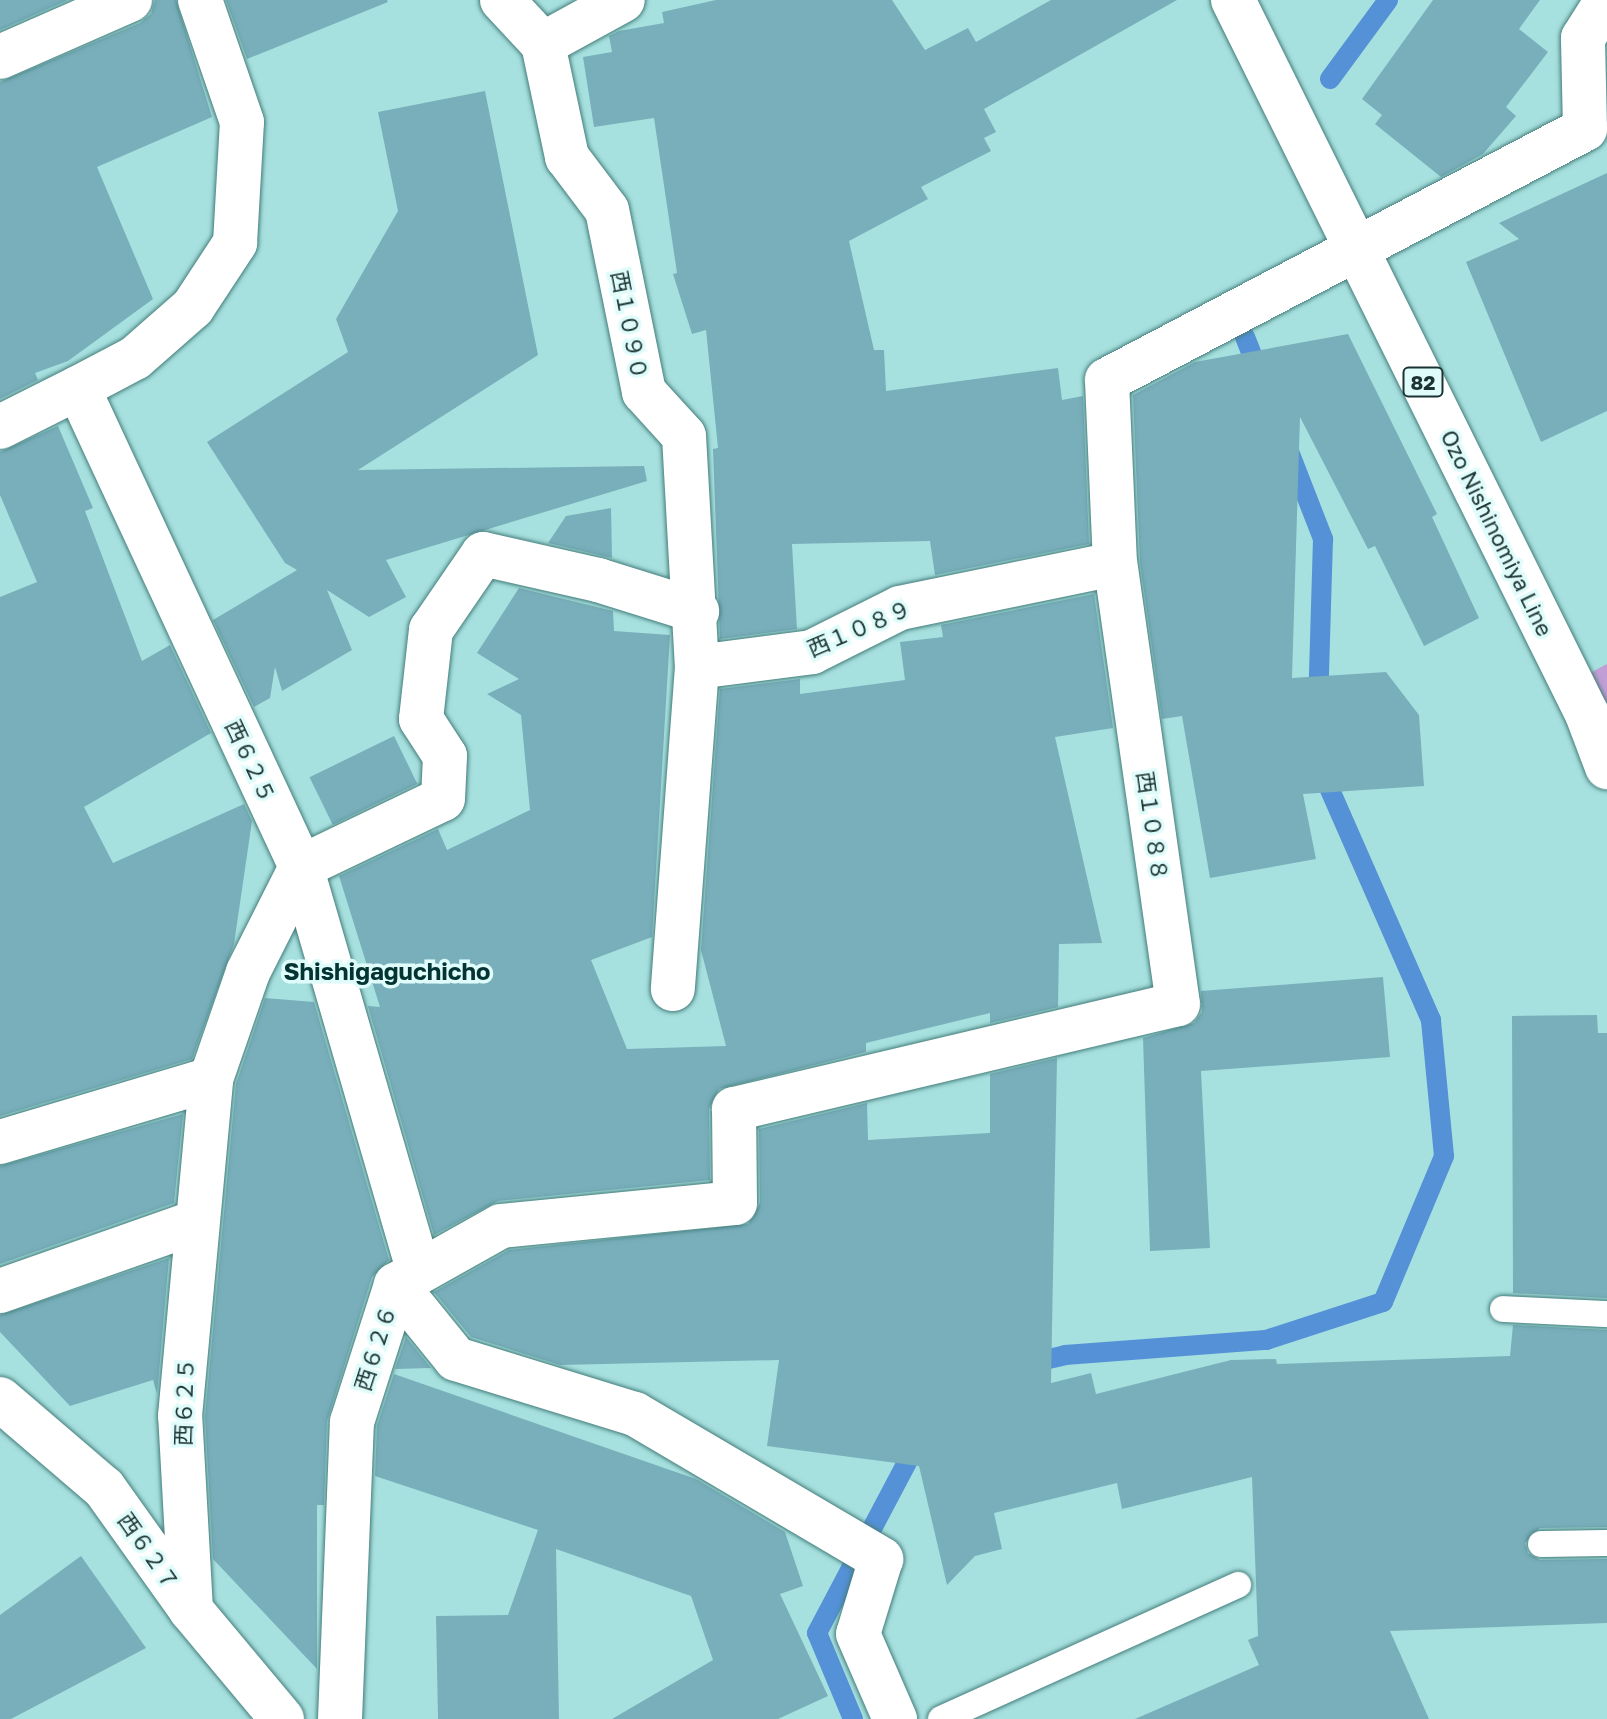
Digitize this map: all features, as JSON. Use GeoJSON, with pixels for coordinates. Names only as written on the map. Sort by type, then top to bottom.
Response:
{"type":"FeatureCollection","features":[{"type":"Feature","properties":{"kind":"street"},"geometry":{"type":"LineString","coordinates":[[0,57],[130,0]]}},
{"type":"Feature","properties":{"kind":"street"},"geometry":{"type":"LineString","coordinates":[[0,427],[135,358],[193,307],[235,243],[242,122],[200,0]]}},
{"type":"Feature","properties":{"kind":"street"},"geometry":{"type":"LineString","coordinates":[[502,0],[543,44],[623,0]]}},
{"type":"Feature","properties":{"kind":"street","name":"Ozo Nishinomiya Line"},"geometry":{"type":"LineString","coordinates":[[1233,0],[1587,714],[1607,767]]}},
{"type":"Feature","properties":{"kind":"street"},"geometry":{"type":"LineString","coordinates":[[1357,249],[1585,129],[1583,38],[1607,0]]}},
{"type":"Feature","properties":{"kind":"street","name":"西１０９０"},"geometry":{"type":"LineString","coordinates":[[543,44],[567,157],[607,210],[644,392],[684,436],[697,611],[697,667],[673,989]]}},
{"type":"Feature","properties":{"kind":"street","name":"西１０８８"},"geometry":{"type":"LineString","coordinates":[[407,1277],[501,1226],[735,1203],[734,1109],[1178,1004],[1115,564],[1107,380],[1357,249]]}},
{"type":"Feature","properties":{"kind":"street","name":"西６２５"},"geometry":{"type":"LineString","coordinates":[[78,388],[301,867],[248,972],[211,1079],[180,1416],[191,1610]]}},
{"type":"Feature","properties":{"kind":"street"},"geometry":{"type":"LineString","coordinates":[[697,611],[598,580],[483,554],[431,630],[421,719],[445,756],[443,799],[301,867],[407,1277],[456,1359],[635,1414],[881,1559],[858,1634],[895,1719]]}},
{"type":"Feature","properties":{"kind":"street","name":"西１０８９"},"geometry":{"type":"LineString","coordinates":[[697,667],[812,652],[900,608],[1115,564]]}},
{"type":"Feature","properties":{"kind":"street"},"geometry":{"type":"LineString","coordinates":[[0,1142],[211,1079]]}},
{"type":"Feature","properties":{"kind":"street"},"geometry":{"type":"LineString","coordinates":[[0,1291],[196,1222]]}},
{"type":"Feature","properties":{"kind":"street","name":"西６２６"},"geometry":{"type":"LineString","coordinates":[[340,1719],[352,1422],[407,1277]]}},
{"type":"Feature","properties":{"kind":"street","name":"西６２７"},"geometry":{"type":"LineString","coordinates":[[0,1399],[104,1488],[191,1610],[282,1719]]}},
{"type":"Feature","properties":{"kind":"lane"},"geometry":{"type":"LineString","coordinates":[[1503,1309],[1607,1314]]}},
{"type":"Feature","properties":{"kind":"lane"},"geometry":{"type":"LineString","coordinates":[[1541,1544],[1607,1543]]}},
{"type":"Feature","properties":{"kind":"lane"},"geometry":{"type":"LineString","coordinates":[[941,1719],[1238,1585]]}},
{"type":"Feature","properties":{"kind":"shaded area"},"geometry":{"type":"Polygon","coordinates":[[[1607,664],[1607,767],[1571,683],[1607,664]]]}},
{"type":"Feature","properties":{"kind":"building"},"geometry":{"type":"Polygon","coordinates":[[[0,0],[68,0],[0,30],[0,0]]]}},
{"type":"Feature","properties":{"kind":"building"},"geometry":{"type":"Polygon","coordinates":[[[155,0],[176,0],[212,117],[97,167],[153,299],[68,361],[35,373],[38,380],[0,399],[0,82],[140,23],[151,14],[155,0]]]}},
{"type":"Feature","properties":{"kind":"building"},"geometry":{"type":"Polygon","coordinates":[[[226,0],[387,0],[388,2],[247,59],[226,0]]]}},
{"type":"Feature","properties":{"kind":"building"},"geometry":{"type":"Polygon","coordinates":[[[716,0],[892,0],[925,50],[968,28],[976,42],[1051,0],[1177,0],[984,109],[996,132],[984,138],[991,151],[921,187],[928,199],[849,241],[874,350],[884,350],[886,391],[1058,368],[1062,400],[1083,396],[1089,544],[935,575],[930,541],[792,544],[797,629],[720,639],[713,449],[718,448],[706,330],[692,334],[673,274],[677,273],[654,118],[594,127],[583,57],[612,52],[609,36],[619,31],[664,23],[662,12],[716,0]]]}},
{"type":"Feature","properties":{"kind":"building"},"geometry":{"type":"Polygon","coordinates":[[[1433,0],[1540,0],[1519,29],[1548,52],[1506,107],[1516,116],[1483,154],[1441,177],[1375,124],[1382,115],[1362,99],[1433,0]]]}},
{"type":"Feature","properties":{"kind":"building"},"geometry":{"type":"Polygon","coordinates":[[[485,91],[538,355],[358,470],[644,466],[647,481],[386,560],[406,597],[369,617],[327,590],[352,650],[282,691],[275,667],[270,698],[254,707],[213,620],[297,570],[285,563],[207,442],[348,352],[336,319],[398,211],[378,112],[485,91]]]}},
{"type":"Feature","properties":{"kind":"building"},"geometry":{"type":"Polygon","coordinates":[[[1607,173],[1607,411],[1541,442],[1466,262],[1519,239],[1499,223],[1607,173]]]}},
{"type":"Feature","properties":{"kind":"building"},"geometry":{"type":"Polygon","coordinates":[[[1348,334],[1437,514],[1432,517],[1479,618],[1424,646],[1375,546],[1368,549],[1300,417],[1292,678],[1386,672],[1419,715],[1424,786],[1303,794],[1316,859],[1210,878],[1182,716],[1162,719],[1140,562],[1133,395],[1195,362],[1348,334]]]}},
{"type":"Feature","properties":{"kind":"building"},"geometry":{"type":"Polygon","coordinates":[[[58,426],[93,508],[85,511],[142,661],[170,645],[211,733],[84,807],[113,863],[244,804],[252,821],[234,944],[192,1059],[0,1116],[0,597],[37,582],[0,495],[0,452],[58,426]]]}},
{"type":"Feature","properties":{"kind":"building"},"geometry":{"type":"Polygon","coordinates":[[[611,508],[612,558],[548,543],[566,516],[611,508]]]}},
{"type":"Feature","properties":{"kind":"building"},"geometry":{"type":"Polygon","coordinates":[[[519,588],[613,611],[614,631],[670,635],[652,937],[591,960],[627,1049],[726,1046],[701,950],[720,689],[800,679],[800,694],[905,680],[900,642],[943,637],[941,625],[1094,594],[1113,728],[1055,737],[1102,943],[1059,944],[1058,1007],[990,1023],[990,1013],[866,1043],[866,1052],[719,1089],[709,1109],[710,1180],[498,1201],[434,1235],[368,1006],[380,1007],[339,876],[438,829],[447,850],[530,810],[521,715],[487,694],[519,679],[477,653],[519,588]]]}},
{"type":"Feature","properties":{"kind":"building"},"geometry":{"type":"Polygon","coordinates":[[[394,736],[417,784],[333,825],[310,777],[394,736]]]}},
{"type":"Feature","properties":{"kind":"building"},"geometry":{"type":"Polygon","coordinates":[[[1383,977],[1390,1057],[1201,1071],[1210,1248],[1150,1251],[1143,1038],[1194,1023],[1202,1012],[1201,991],[1383,977]]]}},
{"type":"Feature","properties":{"kind":"building"},"geometry":{"type":"Polygon","coordinates":[[[265,998],[314,1002],[389,1260],[372,1277],[327,1421],[324,1505],[317,1505],[317,1669],[213,1559],[205,1416],[236,1084],[265,998]]]}},
{"type":"Feature","properties":{"kind":"building"},"geometry":{"type":"Polygon","coordinates":[[[1597,1015],[1598,1033],[1607,1033],[1607,1298],[1513,1293],[1512,1016],[1597,1015]]]}},
{"type":"Feature","properties":{"kind":"building"},"geometry":{"type":"Polygon","coordinates":[[[1057,1058],[1051,1383],[1091,1373],[1096,1394],[1231,1360],[1276,1359],[1277,1364],[1510,1356],[1513,1325],[1607,1330],[1607,1527],[1540,1528],[1525,1543],[1528,1553],[1540,1560],[1607,1559],[1607,1623],[1390,1631],[1429,1719],[1135,1719],[1259,1665],[1248,1640],[1258,1636],[1252,1477],[1122,1509],[1117,1483],[994,1513],[1002,1549],[975,1556],[947,1585],[919,1466],[767,1446],[779,1360],[560,1365],[471,1337],[434,1292],[509,1250],[748,1224],[760,1203],[759,1129],[867,1103],[868,1140],[990,1133],[990,1074],[1057,1058]]]}},
{"type":"Feature","properties":{"kind":"building"},"geometry":{"type":"Polygon","coordinates":[[[183,1114],[174,1203],[0,1264],[0,1166],[183,1114]]]}},
{"type":"Feature","properties":{"kind":"building"},"geometry":{"type":"Polygon","coordinates":[[[169,1258],[157,1394],[153,1380],[70,1406],[0,1332],[0,1315],[169,1258]]]}},
{"type":"Feature","properties":{"kind":"building"},"geometry":{"type":"Polygon","coordinates":[[[406,1337],[431,1368],[395,1369],[406,1337]]]}},
{"type":"Feature","properties":{"kind":"building"},"geometry":{"type":"Polygon","coordinates":[[[394,1374],[696,1479],[785,1532],[803,1586],[780,1594],[828,1696],[778,1719],[612,1719],[713,1660],[691,1596],[556,1549],[559,1719],[438,1719],[436,1616],[508,1615],[538,1530],[375,1476],[377,1426],[394,1374]]]}},
{"type":"Feature","properties":{"kind":"building"},"geometry":{"type":"Polygon","coordinates":[[[81,1556],[146,1648],[11,1719],[0,1719],[0,1615],[81,1556]]]}},
{"type":"Feature","properties":{"kind":"waterway"},"geometry":{"type":"LineString","coordinates":[[1330,79],[1388,0]]}},
{"type":"Feature","properties":{"kind":"waterway"},"geometry":{"type":"LineString","coordinates":[[1245,337],[1260,375]]}},
{"type":"Feature","properties":{"kind":"waterway"},"geometry":{"type":"LineString","coordinates":[[1288,449],[1323,539],[1318,703]]}},
{"type":"Feature","properties":{"kind":"waterway"},"geometry":{"type":"LineString","coordinates":[[1027,1364],[1065,1355],[1266,1340],[1383,1302],[1444,1156],[1431,1020],[1321,770]]}},
{"type":"Feature","properties":{"kind":"waterway"},"geometry":{"type":"LineString","coordinates":[[853,1719],[817,1633],[917,1443]]}},
{"type":"Feature","properties":{"kind":"district","name":"Shishigaguchicho"},"geometry":{"type":"Point","coordinates":[387,971]}}]}
